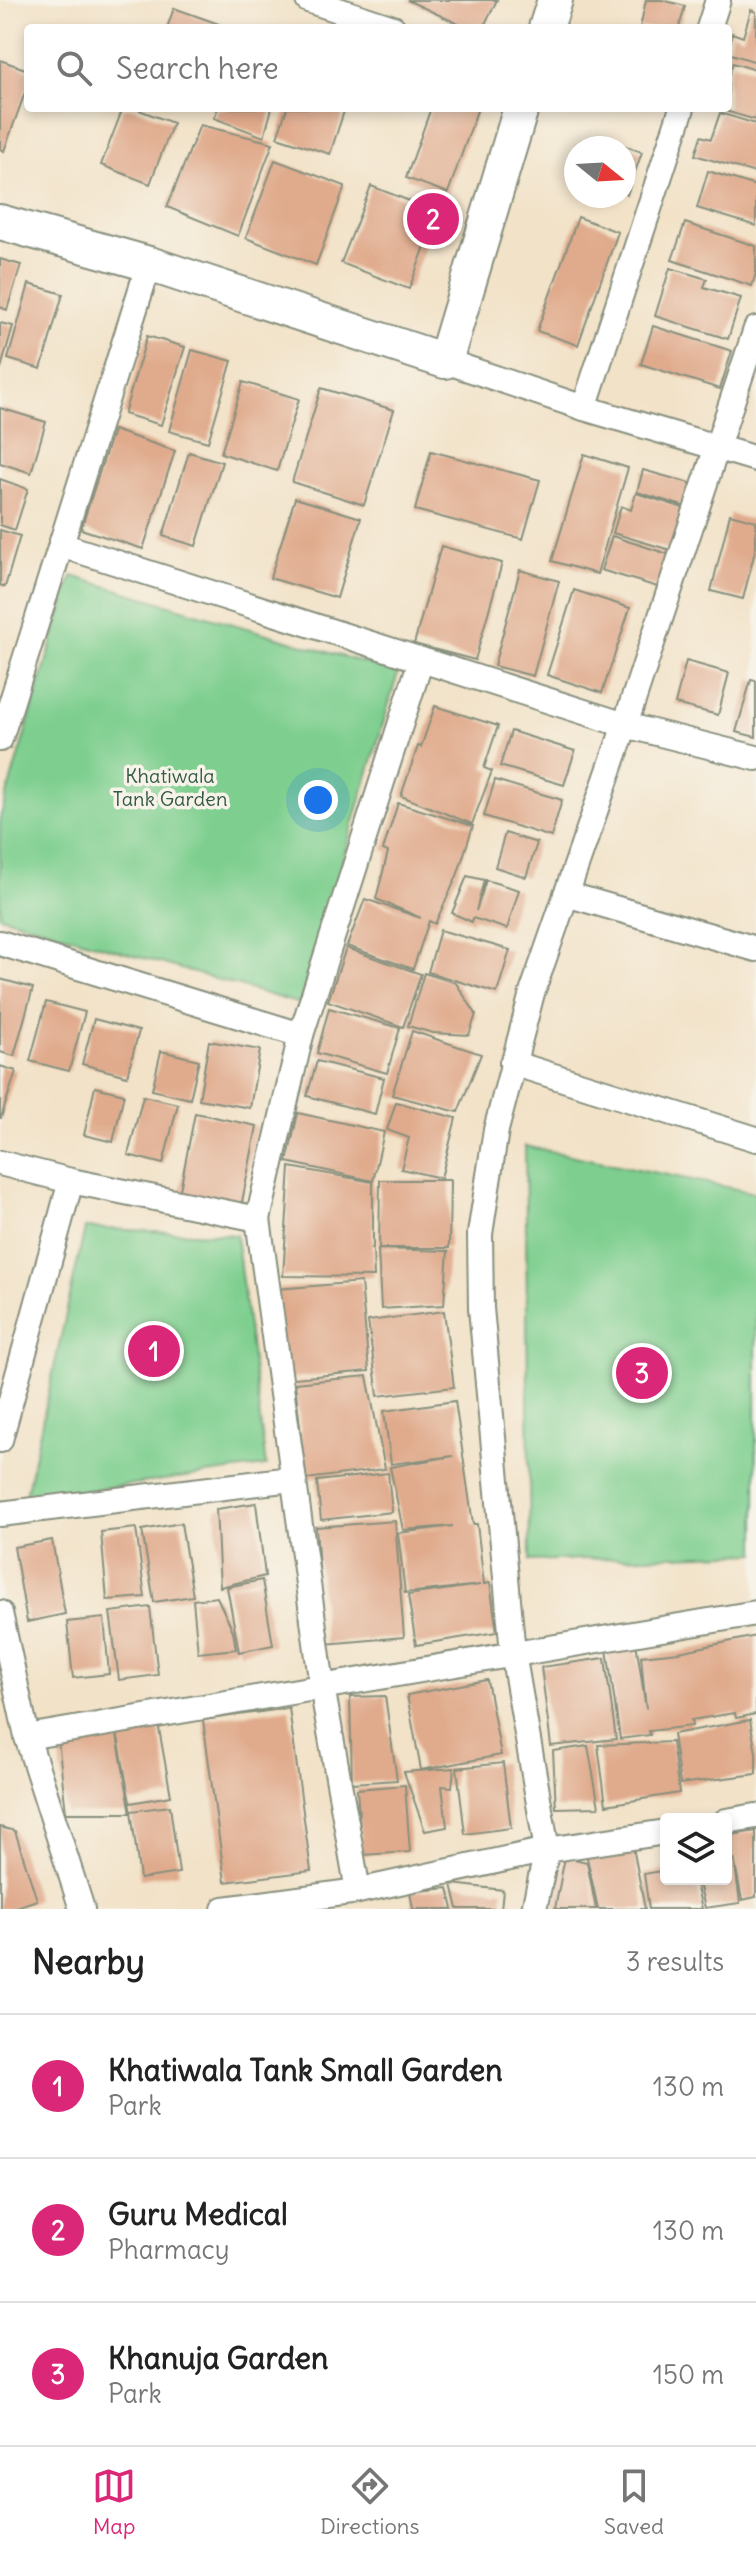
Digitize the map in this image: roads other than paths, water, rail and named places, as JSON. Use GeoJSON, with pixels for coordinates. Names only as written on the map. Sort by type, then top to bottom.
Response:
{"type":"FeatureCollection","features":[{"type":"Feature","properties":{"kind":"main road"},"geometry":{"type":"LineString","coordinates":[[547,24],[555,0]]}},
{"type":"Feature","properties":{"kind":"main road"},"geometry":{"type":"LineString","coordinates":[[0,222],[149,264],[445,361],[520,112]]}},
{"type":"Feature","properties":{"kind":"street"},"geometry":{"type":"LineString","coordinates":[[308,0],[381,24]]}},
{"type":"Feature","properties":{"kind":"street"},"geometry":{"type":"LineString","coordinates":[[710,24],[718,0]]}},
{"type":"Feature","properties":{"kind":"street"},"geometry":{"type":"LineString","coordinates":[[584,408],[681,112]]}},
{"type":"Feature","properties":{"kind":"street"},"geometry":{"type":"LineString","coordinates":[[0,739],[149,264]]}},
{"type":"Feature","properties":{"kind":"street"},"geometry":{"type":"LineString","coordinates":[[534,1909],[547,1850],[513,1653],[481,1308],[480,1234],[496,1130],[532,993],[625,725],[756,329]]}},
{"type":"Feature","properties":{"kind":"street"},"geometry":{"type":"LineString","coordinates":[[445,361],[584,408],[756,459]]}},
{"type":"Feature","properties":{"kind":"street"},"geometry":{"type":"LineString","coordinates":[[61,545],[625,725],[756,758]]}},
{"type":"Feature","properties":{"kind":"street"},"geometry":{"type":"LineString","coordinates":[[358,1891],[322,1686],[258,1219],[301,1035],[421,660]]}},
{"type":"Feature","properties":{"kind":"street"},"geometry":{"type":"LineString","coordinates":[[566,894],[756,949]]}},
{"type":"Feature","properties":{"kind":"street"},"geometry":{"type":"LineString","coordinates":[[0,943],[301,1035]]}},
{"type":"Feature","properties":{"kind":"street"},"geometry":{"type":"LineString","coordinates":[[512,1063],[756,1139]]}},
{"type":"Feature","properties":{"kind":"street"},"geometry":{"type":"LineString","coordinates":[[0,1163],[71,1181],[258,1219]]}},
{"type":"Feature","properties":{"kind":"street"},"geometry":{"type":"LineString","coordinates":[[0,1440],[71,1181]]}},
{"type":"Feature","properties":{"kind":"street"},"geometry":{"type":"LineString","coordinates":[[0,1514],[292,1479]]}},
{"type":"Feature","properties":{"kind":"street"},"geometry":{"type":"LineString","coordinates":[[0,1613],[27,1737],[82,1909]]}},
{"type":"Feature","properties":{"kind":"street"},"geometry":{"type":"LineString","coordinates":[[27,1737],[756,1613]]}},
{"type":"Feature","properties":{"kind":"street"},"geometry":{"type":"LineString","coordinates":[[732,1820],[756,1816]]}},
{"type":"Feature","properties":{"kind":"street"},"geometry":{"type":"LineString","coordinates":[[224,1909],[358,1891],[547,1850],[660,1833]]}},
{"type":"Feature","properties":{"kind":"place","name":"Guru Medical"},"geometry":{"type":"Point","coordinates":[433,219]}},
{"type":"Feature","properties":{"kind":"place","name":"Khatiwala Tank Small Garden"},"geometry":{"type":"Point","coordinates":[154,1351]}},
{"type":"Feature","properties":{"kind":"place","name":"Khanuja Garden"},"geometry":{"type":"Point","coordinates":[642,1373]}},
{"type":"Feature","properties":{"kind":"park label","name":"Khatiwala Tank Garden"},"geometry":{"type":"Point","coordinates":[170,786]}}]}
